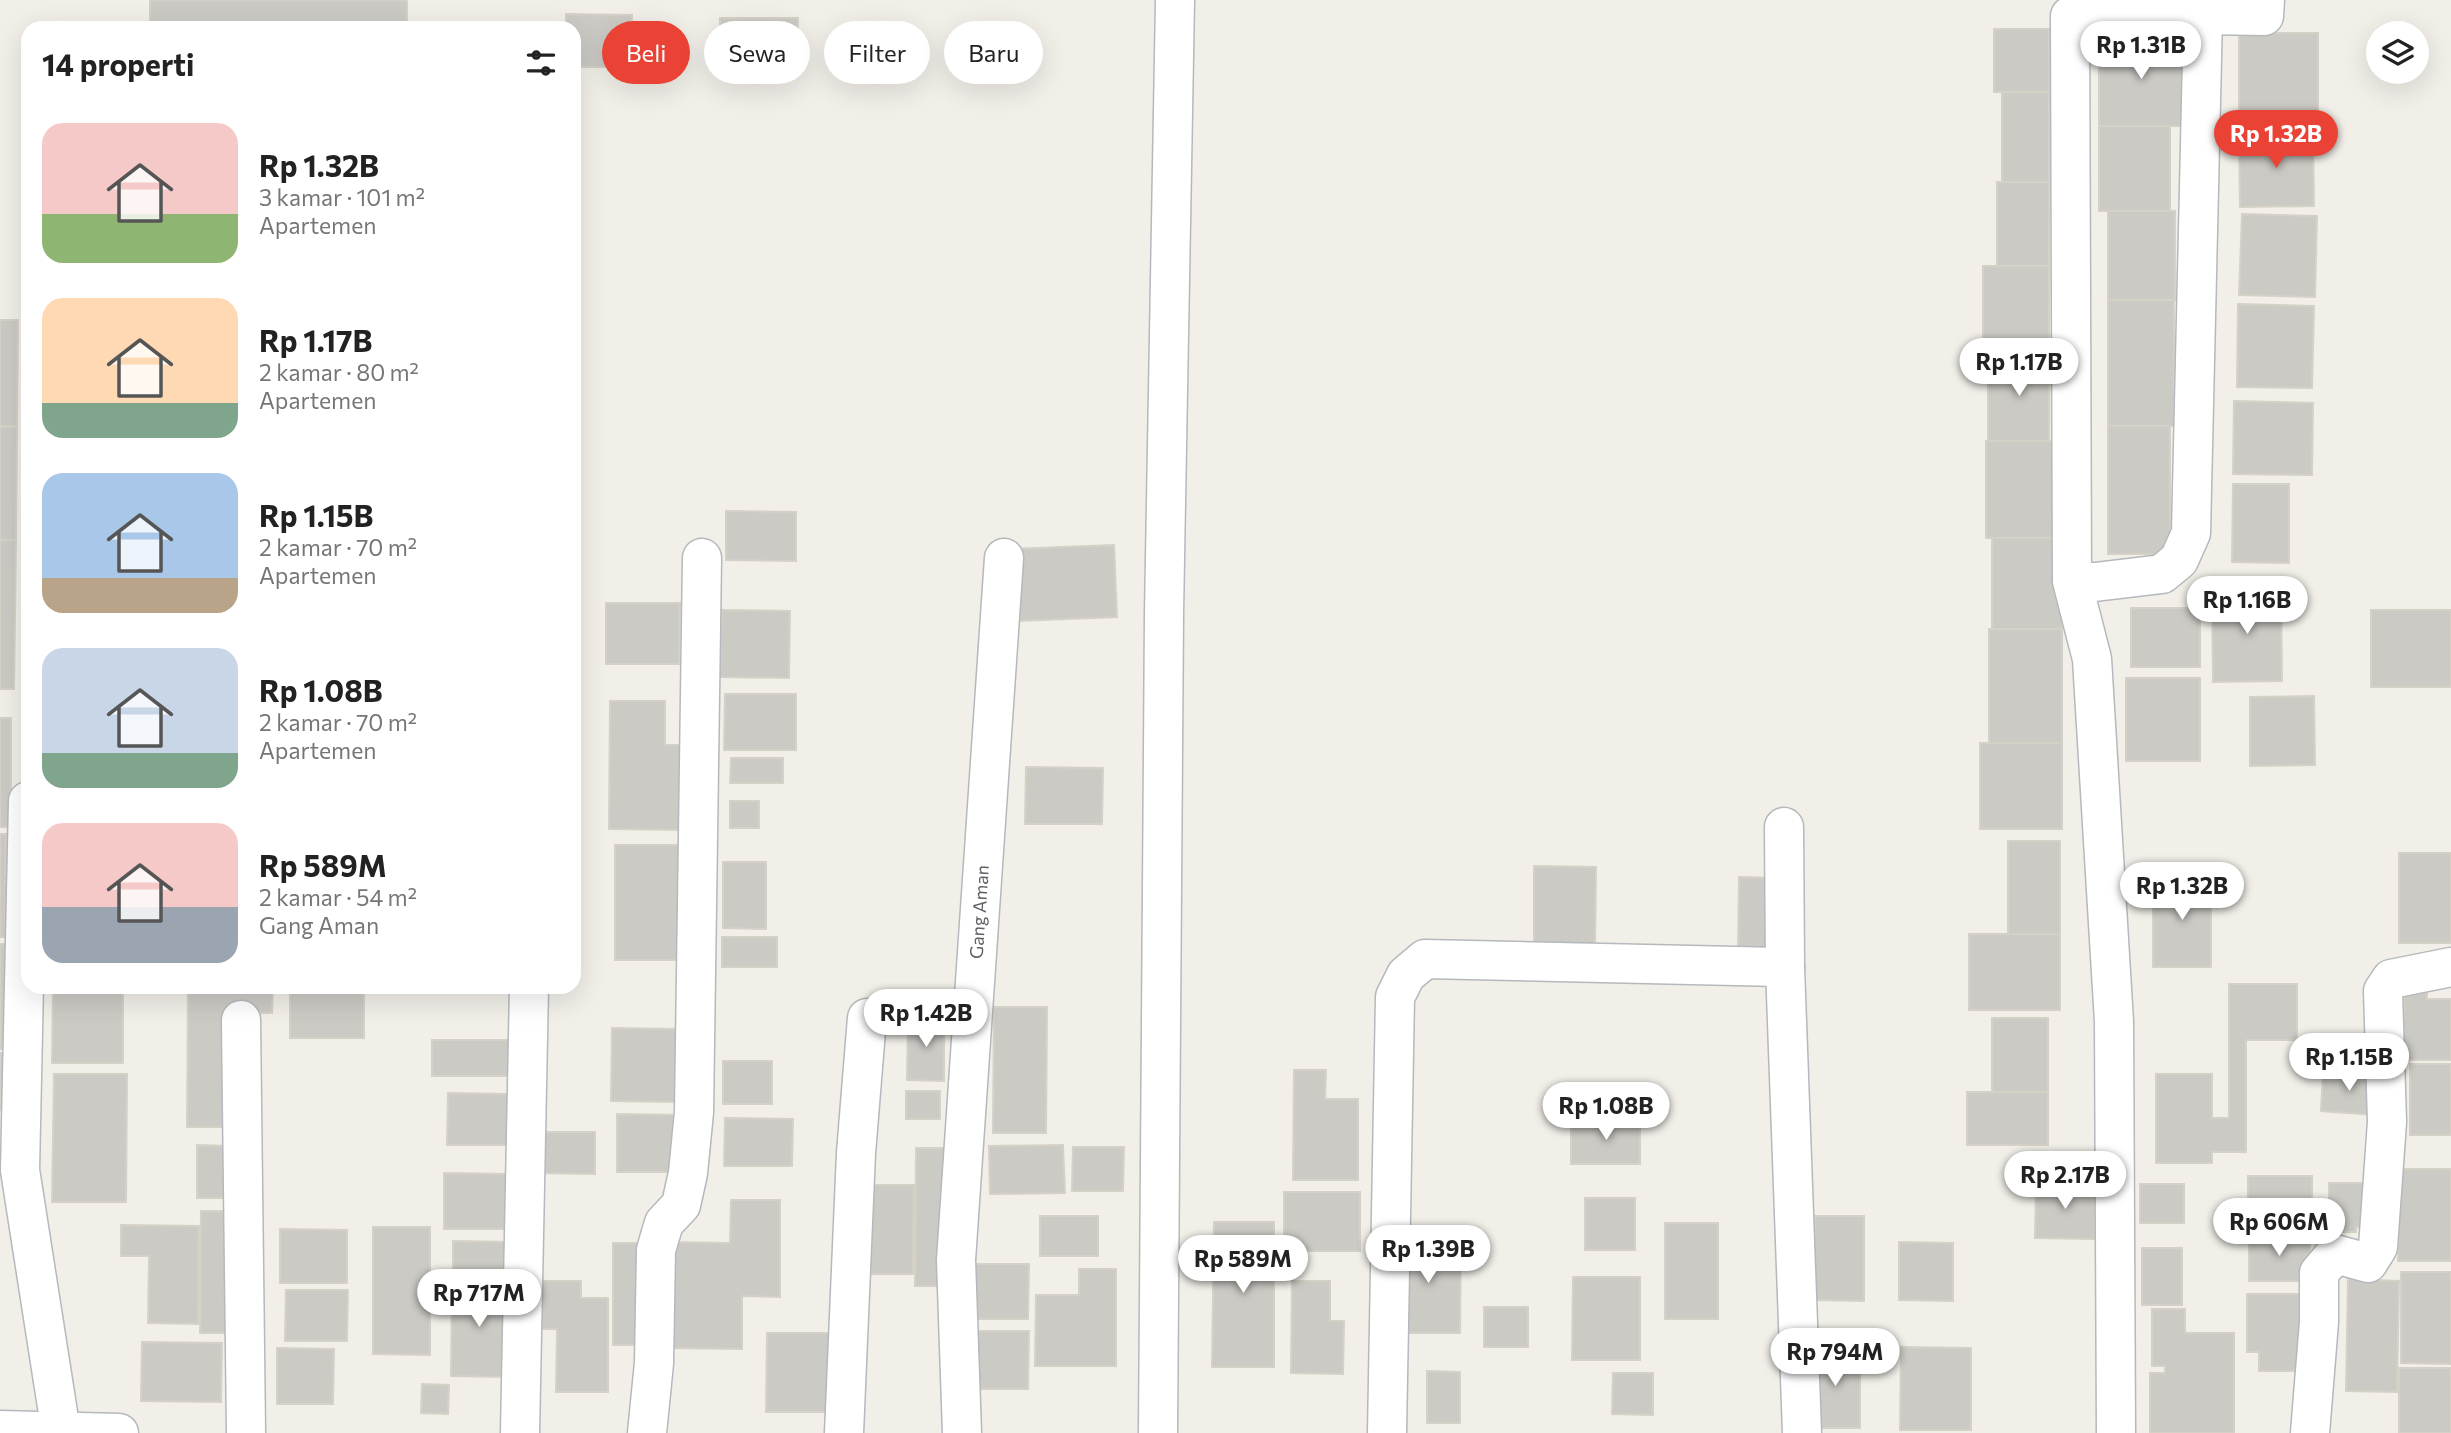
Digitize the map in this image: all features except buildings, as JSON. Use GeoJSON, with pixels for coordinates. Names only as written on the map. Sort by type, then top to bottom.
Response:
{"type":"FeatureCollection","features":[{"type":"Feature","properties":{"kind":"street"},"geometry":{"type":"LineString","coordinates":[[1158,1433],[1164,614],[1175,0]]}},
{"type":"Feature","properties":{"kind":"street"},"geometry":{"type":"LineString","coordinates":[[2116,1433],[2113,1008],[2092,659],[2072,581],[2070,8],[2264,16],[2265,0]]}},
{"type":"Feature","properties":{"kind":"street"},"geometry":{"type":"LineString","coordinates":[[2072,581],[2095,582],[2162,574],[2179,561],[2191,533],[2203,15]]}},
{"type":"Feature","properties":{"kind":"street"},"geometry":{"type":"LineString","coordinates":[[647,1433],[654,1363],[656,1250],[664,1223],[681,1205],[688,1173],[694,1112],[702,558]]}},
{"type":"Feature","properties":{"kind":"street","name":"Gang Aman"},"geometry":{"type":"LineString","coordinates":[[962,1433],[956,1260],[1004,558]]}},
{"type":"Feature","properties":{"kind":"street"},"geometry":{"type":"LineString","coordinates":[[1784,827],[1785,967],[1802,1433]]}},
{"type":"Feature","properties":{"kind":"street"},"geometry":{"type":"LineString","coordinates":[[1387,1433],[1395,998],[1406,975],[1425,959],[1785,967]]}},
{"type":"Feature","properties":{"kind":"street"},"geometry":{"type":"LineString","coordinates":[[2310,1433],[2319,1322],[2319,1273],[2335,1254],[2368,1263],[2378,1247],[2387,1122],[2383,990],[2391,979],[2451,967]]}},
{"type":"Feature","properties":{"kind":"street"},"geometry":{"type":"LineString","coordinates":[[24,994],[20,1170],[61,1432]]}},
{"type":"Feature","properties":{"kind":"street"},"geometry":{"type":"LineString","coordinates":[[520,1433],[529,994]]}},
{"type":"Feature","properties":{"kind":"street"},"geometry":{"type":"LineString","coordinates":[[844,1433],[856,1153],[867,1018]]}},
{"type":"Feature","properties":{"kind":"street"},"geometry":{"type":"LineString","coordinates":[[241,1020],[246,1433]]}},
{"type":"Feature","properties":{"kind":"street"},"geometry":{"type":"LineString","coordinates":[[0,1198],[30,1230]]}},
{"type":"Feature","properties":{"kind":"street"},"geometry":{"type":"LineString","coordinates":[[0,1430],[119,1433]]}}]}
